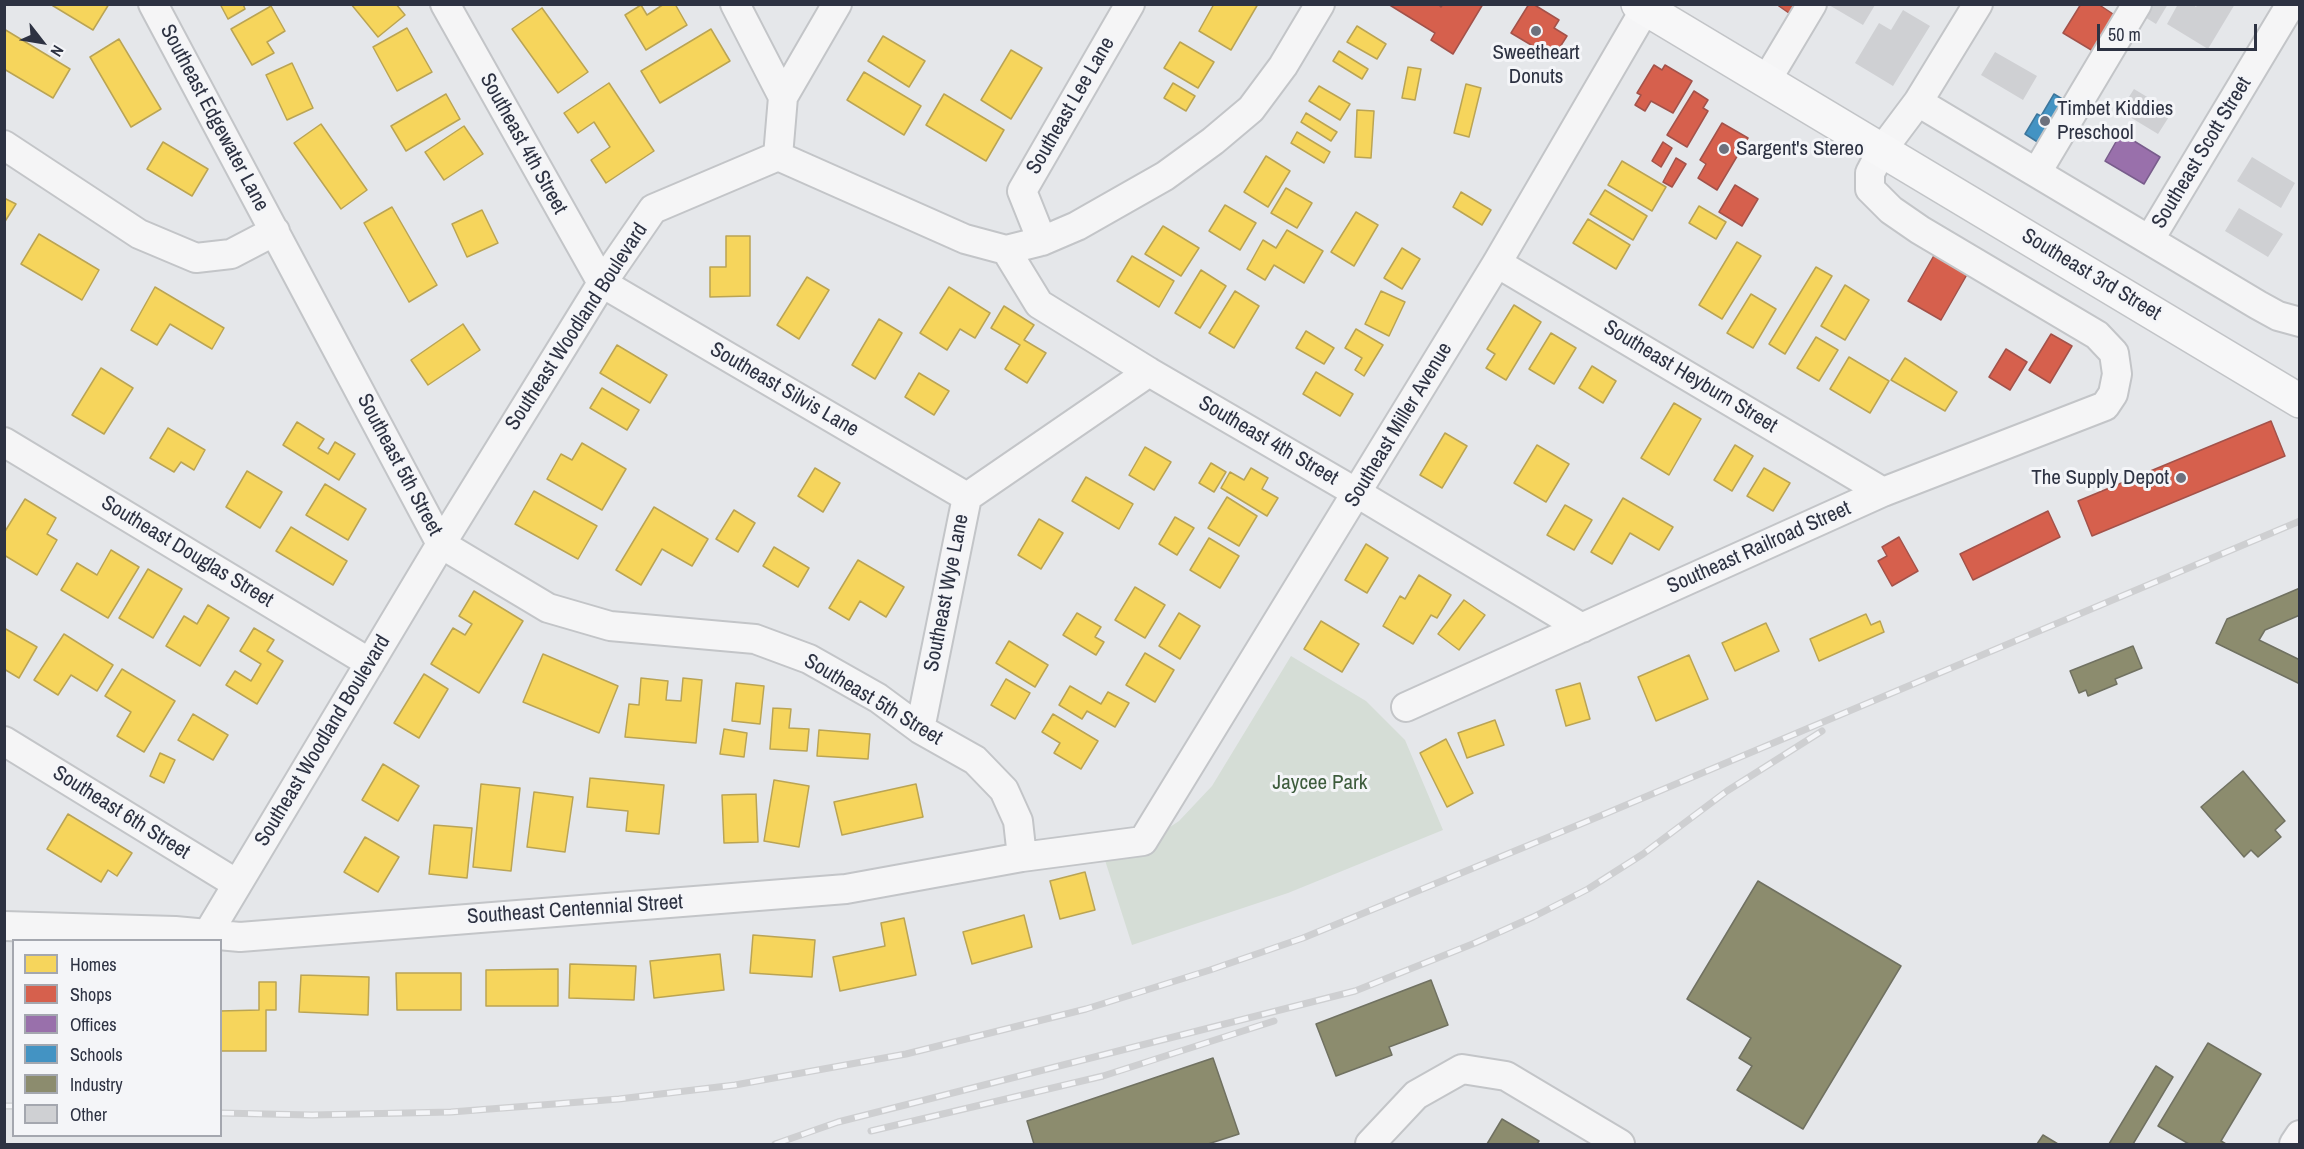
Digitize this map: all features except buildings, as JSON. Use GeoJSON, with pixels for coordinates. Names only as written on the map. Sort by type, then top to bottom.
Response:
{"type":"FeatureCollection","features":[{"type":"Feature","properties":{"kind":"main road","name":"Southeast 3rd Street"},"geometry":{"type":"LineString","coordinates":[[1644,6],[2300,401]]}},
{"type":"Feature","properties":{"kind":"street","name":"Southeast Edgewater Lane"},"geometry":{"type":"LineString","coordinates":[[153,4],[275,231]]}},
{"type":"Feature","properties":{"kind":"street","name":"Southeast 4th Street"},"geometry":{"type":"LineString","coordinates":[[445,4],[602,283]]}},
{"type":"Feature","properties":{"kind":"street"},"geometry":{"type":"LineString","coordinates":[[735,4],[783,97]]}},
{"type":"Feature","properties":{"kind":"street"},"geometry":{"type":"LineString","coordinates":[[837,4],[783,97],[778,156],[965,239],[1005,250],[1042,242],[1077,226],[1165,176],[1213,141],[1251,109],[1283,66],[1320,4]]}},
{"type":"Feature","properties":{"kind":"street","name":"Southeast Lee Lane"},"geometry":{"type":"LineString","coordinates":[[1042,242],[1022,191],[1130,4]]}},
{"type":"Feature","properties":{"kind":"street"},"geometry":{"type":"LineString","coordinates":[[1766,81],[1812,4]]}},
{"type":"Feature","properties":{"kind":"street"},"geometry":{"type":"LineString","coordinates":[[1882,150],[1918,102],[1978,4]]}},
{"type":"Feature","properties":{"kind":"street"},"geometry":{"type":"LineString","coordinates":[[2037,172],[2138,4]]}},
{"type":"Feature","properties":{"kind":"street","name":"Southeast Scott Street"},"geometry":{"type":"LineString","coordinates":[[2150,239],[2291,4]]}},
{"type":"Feature","properties":{"kind":"street","name":"Southeast Miller Avenue"},"geometry":{"type":"LineString","coordinates":[[1143,841],[1497,263],[1644,6]]}},
{"type":"Feature","properties":{"kind":"street"},"geometry":{"type":"LineString","coordinates":[[1918,102],[2258,305],[2278,316],[2300,322]]}},
{"type":"Feature","properties":{"kind":"street"},"geometry":{"type":"LineString","coordinates":[[4,145],[139,234],[196,258],[231,254],[275,231]]}},
{"type":"Feature","properties":{"kind":"street","name":"Southeast Railroad Street"},"geometry":{"type":"LineString","coordinates":[[1406,707],[1883,492],[2105,406],[2113,394],[2117,374],[2114,354],[2097,335],[1920,230],[1891,210],[1870,189],[1870,173],[1882,150]]}},
{"type":"Feature","properties":{"kind":"street","name":"Southeast Woodland Boulevard"},"geometry":{"type":"LineString","coordinates":[[206,937],[441,544],[602,283],[653,209],[778,156]]}},
{"type":"Feature","properties":{"kind":"street","name":"Southeast 5th Street"},"geometry":{"type":"LineString","coordinates":[[275,231],[441,544],[548,608],[610,626],[755,639],[809,659],[878,698],[920,729],[975,760],[1004,790],[1018,821],[1022,857]]}},
{"type":"Feature","properties":{"kind":"street","name":"Southeast 4th Street"},"geometry":{"type":"LineString","coordinates":[[1005,250],[1039,304],[1149,372],[1358,493],[1582,628]]}},
{"type":"Feature","properties":{"kind":"street","name":"Southeast Heyburn Street"},"geometry":{"type":"LineString","coordinates":[[1497,263],[1883,492]]}},
{"type":"Feature","properties":{"kind":"street","name":"Southeast Silvis Lane"},"geometry":{"type":"LineString","coordinates":[[602,283],[967,497]]}},
{"type":"Feature","properties":{"kind":"street","name":"Southeast Wye Lane"},"geometry":{"type":"LineString","coordinates":[[920,729],[967,497],[1149,372]]}},
{"type":"Feature","properties":{"kind":"street","name":"Southeast Douglas Street"},"geometry":{"type":"LineString","coordinates":[[4,442],[370,663]]}},
{"type":"Feature","properties":{"kind":"street","name":"Southeast 6th Street"},"geometry":{"type":"LineString","coordinates":[[4,741],[237,885]]}},
{"type":"Feature","properties":{"kind":"street","name":"Southeast Centennial Street"},"geometry":{"type":"LineString","coordinates":[[4,926],[175,931],[206,937],[240,936],[846,889],[1022,857],[1143,841]]}},
{"type":"Feature","properties":{"kind":"street"},"geometry":{"type":"LineString","coordinates":[[1370,1144],[1416,1095],[1462,1069],[1506,1076],[1620,1144]]}},
{"type":"Feature","properties":{"kind":"street"},"geometry":{"type":"LineString","coordinates":[[2294,1144],[2300,1135]]}},
{"type":"Feature","properties":{"kind":"green space","name":"Jaycee Park"},"geometry":{"type":"Polygon","coordinates":[[[1291,656],[1366,701],[1405,740],[1443,830],[1288,893],[1132,945],[1103,854],[1158,835],[1179,821],[1212,786],[1291,656]]]}},
{"type":"Feature","properties":{"kind":"railway"},"geometry":{"type":"LineString","coordinates":[[222,1113],[312,1115],[451,1112],[619,1099],[735,1085],[906,1054],[1086,1009],[1303,938],[1600,816],[2300,521]]}},
{"type":"Feature","properties":{"kind":"railway"},"geometry":{"type":"LineString","coordinates":[[775,1144],[838,1122],[1355,991],[1475,943],[1588,889],[1643,854],[1727,791],[1822,731]]}},
{"type":"Feature","properties":{"kind":"railway"},"geometry":{"type":"LineString","coordinates":[[871,1131],[1103,1076],[1274,1021]]}},
{"type":"Feature","properties":{"kind":"railway"},"geometry":{"type":"LineString","coordinates":[[4,1106],[12,1106]]}},
{"type":"Feature","properties":{"kind":"place","name":"Sweetheart Donuts"},"geometry":{"type":"Point","coordinates":[1536,31]}},
{"type":"Feature","properties":{"kind":"place","name":"Timbet Kiddies Preschool"},"geometry":{"type":"Point","coordinates":[2045,121]}},
{"type":"Feature","properties":{"kind":"place","name":"Sargent's Stereo"},"geometry":{"type":"Point","coordinates":[1724,149]}},
{"type":"Feature","properties":{"kind":"place","name":"The Supply Depot"},"geometry":{"type":"Point","coordinates":[2181,478]}}]}
